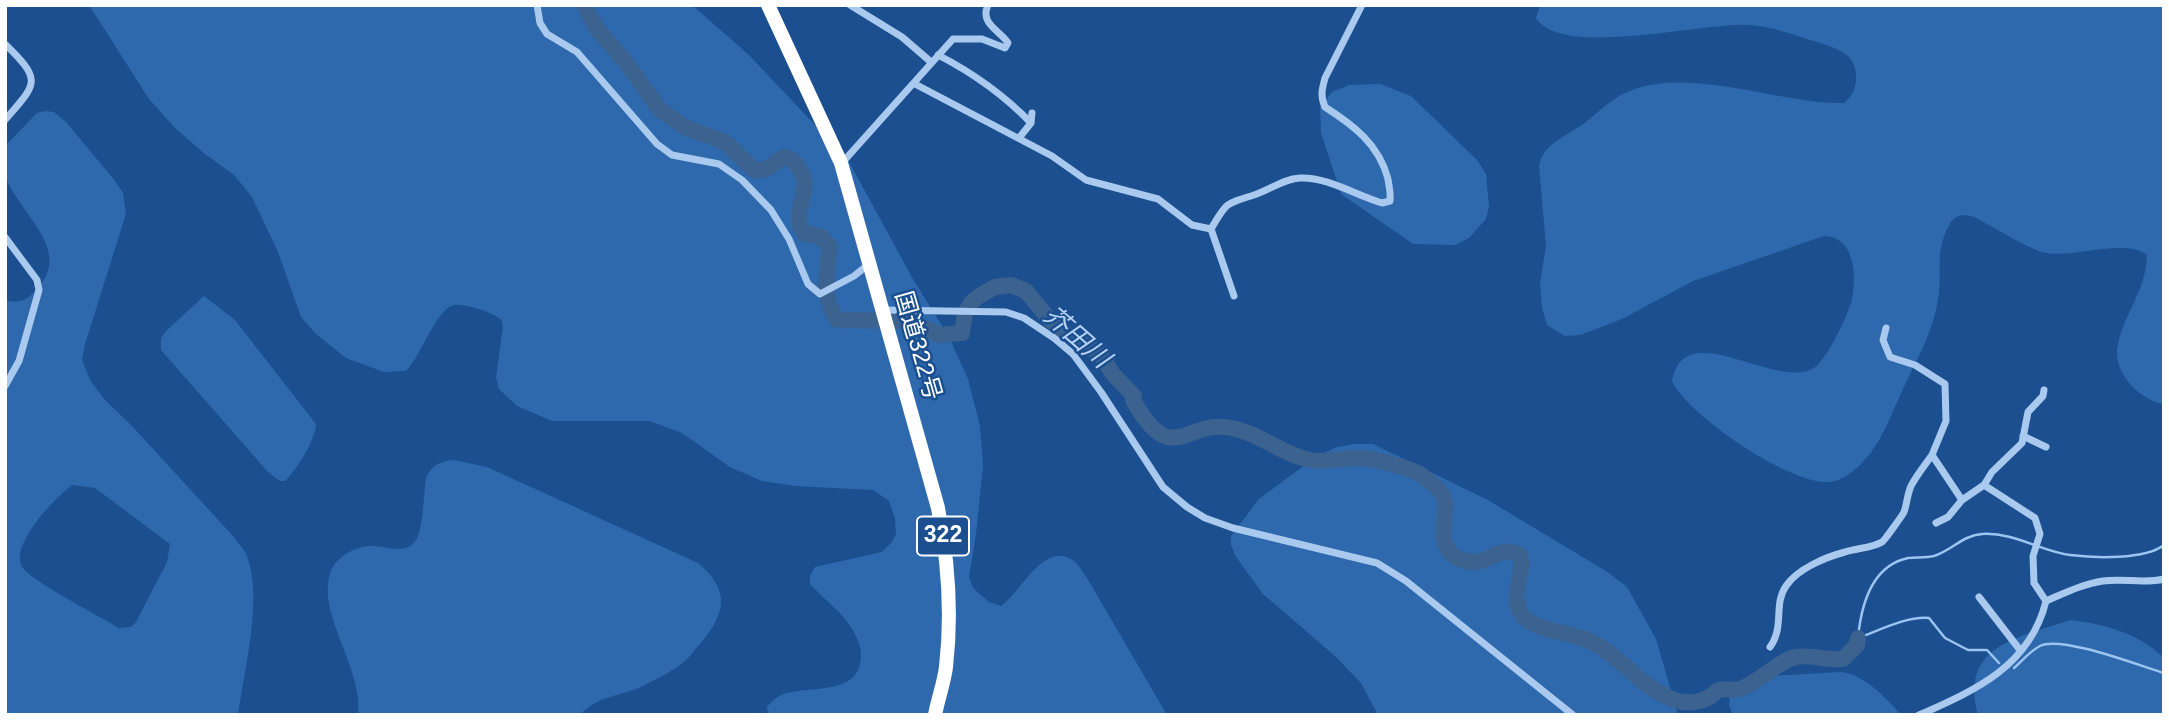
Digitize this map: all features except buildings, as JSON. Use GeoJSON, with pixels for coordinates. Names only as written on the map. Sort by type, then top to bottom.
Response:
{"type":"FeatureCollection","features":[{"type":"Feature","properties":{"kind":"highway","name":"国道322号"},"geometry":{"type":"LineString","coordinates":[[768,5],[841,163],[939,508],[944,536],[948,603],[946,658],[935,715]]}},
{"type":"Feature","properties":{"kind":"street"},"geometry":{"type":"LineString","coordinates":[[537,5],[540,23],[547,34],[576,52],[657,144],[671,155],[719,164],[762,199],[789,239],[800,269],[813,290],[820,294],[854,276],[870,263]]}},
{"type":"Feature","properties":{"kind":"street"},"geometry":{"type":"LineString","coordinates":[[850,5],[902,37],[931,62]]}},
{"type":"Feature","properties":{"kind":"street"},"geometry":{"type":"LineString","coordinates":[[841,163],[953,39],[982,39],[1005,48],[1007,39],[992,29],[987,20],[985,11],[988,5]]}},
{"type":"Feature","properties":{"kind":"street"},"geometry":{"type":"LineString","coordinates":[[1210,229],[1226,204],[1300,178],[1322,181],[1382,204],[1390,201],[1385,167],[1378,152],[1367,138],[1325,107],[1322,100],[1325,78],[1362,5]]}},
{"type":"Feature","properties":{"kind":"street"},"geometry":{"type":"LineString","coordinates":[[5,44],[33,75],[33,83],[27,94],[5,120]]}},
{"type":"Feature","properties":{"kind":"street"},"geometry":{"type":"LineString","coordinates":[[938,55],[989,85],[1031,123]]}},
{"type":"Feature","properties":{"kind":"street"},"geometry":{"type":"LineString","coordinates":[[915,84],[1052,156],[1086,180],[1158,199],[1192,225],[1210,229]]}},
{"type":"Feature","properties":{"kind":"street"},"geometry":{"type":"LineString","coordinates":[[1019,138],[1031,123],[1032,113]]}},
{"type":"Feature","properties":{"kind":"street"},"geometry":{"type":"LineString","coordinates":[[1210,229],[1234,296]]}},
{"type":"Feature","properties":{"kind":"street"},"geometry":{"type":"LineString","coordinates":[[5,237],[37,280],[39,290],[19,361],[5,386]]}},
{"type":"Feature","properties":{"kind":"street"},"geometry":{"type":"LineString","coordinates":[[884,314],[1006,312],[1024,318],[1073,354],[1163,487],[1187,507],[1205,518],[1233,528],[1377,563],[1406,581],[1573,715]]}},
{"type":"Feature","properties":{"kind":"street"},"geometry":{"type":"LineString","coordinates":[[1770,647],[1778,635],[1780,597],[1790,581],[1794,576],[1843,552],[1881,543],[1886,538],[1891,527],[1903,514],[1911,486],[1932,455],[1946,421],[1945,384],[1915,365],[1890,357],[1883,340],[1886,328]]}},
{"type":"Feature","properties":{"kind":"street"},"geometry":{"type":"LineString","coordinates":[[1936,523],[1948,517],[1962,500],[1984,485],[1992,472],[2022,443],[2028,412],[2043,396],[2044,390]]}},
{"type":"Feature","properties":{"kind":"street"},"geometry":{"type":"LineString","coordinates":[[2023,436],[2046,447]]}},
{"type":"Feature","properties":{"kind":"street"},"geometry":{"type":"LineString","coordinates":[[1932,455],[1962,500]]}},
{"type":"Feature","properties":{"kind":"street"},"geometry":{"type":"LineString","coordinates":[[1919,715],[1966,694],[2002,673],[2042,618],[2046,601],[2034,583],[2039,527],[2035,518],[1984,485]]}},
{"type":"Feature","properties":{"kind":"street"},"geometry":{"type":"LineString","coordinates":[[2046,601],[2080,587],[2104,581],[2154,582],[2164,579]]}},
{"type":"Feature","properties":{"kind":"street"},"geometry":{"type":"LineString","coordinates":[[1979,597],[2020,650]]}},
{"type":"Feature","properties":{"kind":"shaded area"},"geometry":{"type":"Polygon","coordinates":[[[89,5],[692,5],[749,55],[848,160],[914,281],[949,337],[968,379],[980,426],[983,466],[969,577],[973,588],[989,602],[1001,606],[1032,572],[1050,558],[1059,556],[1072,559],[1087,578],[1167,715],[768,715],[767,707],[781,695],[839,685],[856,674],[861,658],[855,634],[841,614],[810,584],[810,576],[815,567],[882,552],[896,534],[895,519],[889,501],[873,490],[796,486],[762,481],[730,467],[682,433],[650,421],[552,421],[517,406],[499,389],[496,378],[503,325],[501,320],[471,307],[454,305],[447,308],[406,371],[384,372],[346,358],[316,334],[301,317],[278,252],[252,197],[234,175],[175,128],[149,99],[89,5]]]}},
{"type":"Feature","properties":{"kind":"shaded area"},"geometry":{"type":"Polygon","coordinates":[[[1540,5],[2164,5],[2164,404],[2145,397],[2129,383],[2123,374],[2117,354],[2121,332],[2143,280],[2147,255],[2126,248],[2046,253],[1965,215],[1953,220],[1944,237],[1940,256],[1938,300],[1932,323],[1885,429],[1864,461],[1835,481],[1812,480],[1767,461],[1742,446],[1698,412],[1672,381],[1680,362],[1694,354],[1712,354],[1777,370],[1797,372],[1819,364],[1831,347],[1852,299],[1853,268],[1842,242],[1824,236],[1693,281],[1622,319],[1580,335],[1565,336],[1547,325],[1542,308],[1540,283],[1546,246],[1539,166],[1544,153],[1554,143],[1621,95],[1651,85],[1677,82],[1705,84],[1818,102],[1844,103],[1853,91],[1856,76],[1852,60],[1840,51],[1775,29],[1748,25],[1635,36],[1573,36],[1550,30],[1536,18],[1540,5]]]}},
{"type":"Feature","properties":{"kind":"shaded area"},"geometry":{"type":"Polygon","coordinates":[[[1380,84],[1411,96],[1477,160],[1486,174],[1489,207],[1486,219],[1469,238],[1455,245],[1413,244],[1341,194],[1321,133],[1320,107],[1332,92],[1349,85],[1380,84]]]}},
{"type":"Feature","properties":{"kind":"shaded area"},"geometry":{"type":"Polygon","coordinates":[[[54,112],[66,122],[123,193],[126,214],[82,360],[90,380],[105,400],[233,536],[246,554],[251,571],[253,611],[238,715],[5,715],[5,300],[17,302],[31,295],[45,277],[49,263],[48,248],[41,234],[6,178],[5,146],[37,113],[54,112]],[[72,485],[64,491],[27,535],[20,559],[29,574],[53,590],[119,628],[131,627],[167,562],[170,544],[95,488],[72,485]]]}},
{"type":"Feature","properties":{"kind":"shaded area"},"geometry":{"type":"Polygon","coordinates":[[[204,296],[235,320],[316,424],[305,454],[285,481],[280,481],[268,472],[161,350],[161,338],[166,331],[204,296]]]}},
{"type":"Feature","properties":{"kind":"shaded area"},"geometry":{"type":"Polygon","coordinates":[[[1373,444],[1488,500],[1609,573],[1627,587],[1656,639],[1678,715],[1378,715],[1361,683],[1335,656],[1263,594],[1236,557],[1231,545],[1231,536],[1259,499],[1317,456],[1337,447],[1373,444]]]}},
{"type":"Feature","properties":{"kind":"shaded area"},"geometry":{"type":"Polygon","coordinates":[[[454,460],[487,467],[698,563],[709,573],[720,593],[719,613],[708,634],[687,659],[675,668],[643,686],[594,704],[580,715],[358,715],[354,679],[329,605],[331,571],[342,557],[359,548],[370,546],[403,549],[414,543],[421,524],[426,478],[437,464],[454,460]]]}},
{"type":"Feature","properties":{"kind":"shaded area"},"geometry":{"type":"Polygon","coordinates":[[[2070,620],[2120,631],[2143,642],[2164,658],[2164,715],[1978,715],[1974,691],[1977,673],[1985,658],[2013,639],[2070,620]]]}},
{"type":"Feature","properties":{"kind":"shaded area"},"geometry":{"type":"Polygon","coordinates":[[[1841,672],[1866,682],[1901,715],[1733,715],[1729,705],[1730,694],[1753,677],[1841,672]]]}},
{"type":"Feature","properties":{"kind":"waterway","name":"芥田川"},"geometry":{"type":"LineString","coordinates":[[584,5],[597,29],[628,65],[659,109],[686,128],[725,142],[754,170],[767,168],[785,157],[795,163],[805,184],[800,226],[805,234],[820,236],[830,247],[827,294],[837,320],[909,321],[940,335],[962,333],[965,313],[979,296],[995,287],[1011,285],[1026,291],[1049,319],[1103,358],[1112,373],[1134,396],[1133,400],[1147,422],[1159,433],[1170,438],[1219,427],[1236,429],[1310,460],[1363,458],[1420,474],[1444,497],[1445,543],[1455,556],[1473,562],[1505,552],[1520,555],[1522,567],[1517,588],[1517,604],[1524,618],[1540,627],[1587,640],[1609,653],[1651,688],[1675,700],[1698,701],[1719,690],[1740,689],[1783,662],[1796,657],[1843,659],[1857,645],[1858,638]]}},
{"type":"Feature","properties":{"kind":"waterway"},"geometry":{"type":"LineString","coordinates":[[1999,663],[1987,650],[1968,650],[1945,638],[1929,618],[1903,621],[1858,638],[1870,589],[1885,569],[1895,562],[1934,556],[1975,535],[2005,536],[2059,553],[2092,557],[2132,556],[2164,545]]}},
{"type":"Feature","properties":{"kind":"waterway"},"geometry":{"type":"LineString","coordinates":[[2014,668],[2036,648],[2050,644],[2082,648],[2164,673]]}}]}
